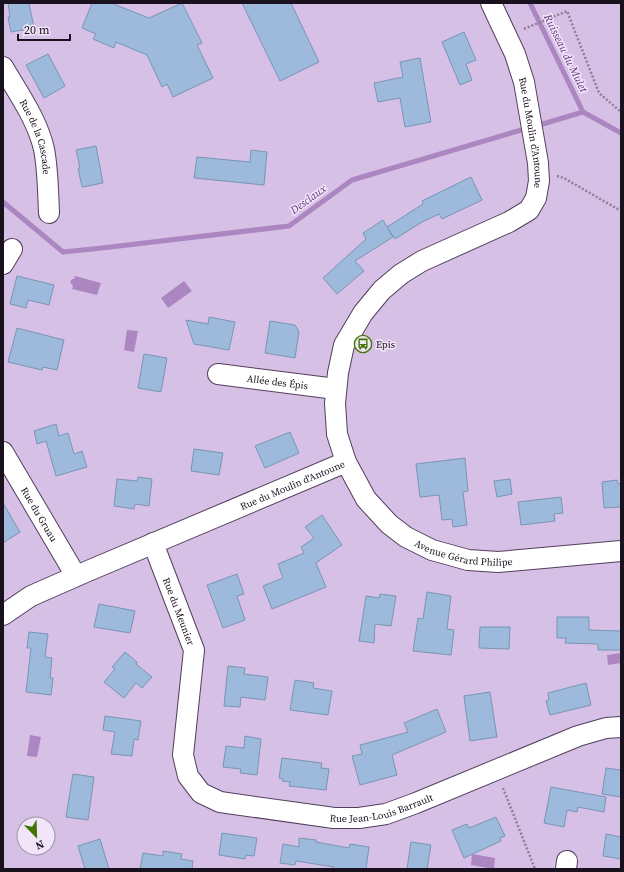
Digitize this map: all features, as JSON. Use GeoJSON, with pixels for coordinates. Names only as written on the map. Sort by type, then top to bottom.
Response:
{"type":"FeatureCollection","features":[{"type":"Feature","properties":{"kind":"street","name":"Rue du Moulin d'Antoune"},"geometry":{"type":"LineString","coordinates":[[3,615],[31,596],[152,543],[346,462],[337,434],[335,404],[336,389],[344,345],[363,313],[382,290],[401,274],[422,261],[509,222],[529,210],[536,198],[539,174],[524,82],[515,54],[491,3]]}},
{"type":"Feature","properties":{"kind":"street","name":"Rue de la Cascade"},"geometry":{"type":"LineString","coordinates":[[3,67],[34,121],[44,148],[48,177],[49,213]]}},
{"type":"Feature","properties":{"kind":"street","name":"Allée des Épis"},"geometry":{"type":"LineString","coordinates":[[218,374],[336,389]]}},
{"type":"Feature","properties":{"kind":"street","name":"Rue du Gruau"},"geometry":{"type":"LineString","coordinates":[[3,452],[76,576]]}},
{"type":"Feature","properties":{"kind":"street","name":"Avenue Gérard Philipe"},"geometry":{"type":"LineString","coordinates":[[346,462],[366,499],[389,524],[406,537],[432,550],[468,560],[498,562],[621,551]]}},
{"type":"Feature","properties":{"kind":"street","name":"Rue du Meunier"},"geometry":{"type":"LineString","coordinates":[[152,543],[194,650],[186,728]]}},
{"type":"Feature","properties":{"kind":"street","name":"Rue Jean-Louis Barrault"},"geometry":{"type":"LineString","coordinates":[[186,728],[183,755],[188,776],[201,793],[220,802],[334,818],[359,818],[386,814],[416,803],[578,736],[606,728],[621,727]]}},
{"type":"Feature","properties":{"kind":"path"},"geometry":{"type":"LineString","coordinates":[[529,27],[567,11],[598,93],[621,112]]}},
{"type":"Feature","properties":{"kind":"path"},"geometry":{"type":"LineString","coordinates":[[539,174],[564,178],[621,211]]}},
{"type":"Feature","properties":{"kind":"path"},"geometry":{"type":"LineString","coordinates":[[495,770],[535,869]]}},
{"type":"Feature","properties":{"kind":"shaded area"},"geometry":{"type":"Polygon","coordinates":[[[75,276],[101,283],[97,295],[72,289],[73,286],[70,282],[75,276]]]}},
{"type":"Feature","properties":{"kind":"shaded area"},"geometry":{"type":"Polygon","coordinates":[[[184,281],[192,291],[168,308],[161,298],[184,281]]]}},
{"type":"Feature","properties":{"kind":"shaded area"},"geometry":{"type":"Polygon","coordinates":[[[127,330],[138,331],[134,352],[124,350],[127,330]]]}},
{"type":"Feature","properties":{"kind":"shaded area"},"geometry":{"type":"Polygon","coordinates":[[[621,653],[621,663],[608,665],[607,655],[621,653]]]}},
{"type":"Feature","properties":{"kind":"shaded area"},"geometry":{"type":"Polygon","coordinates":[[[30,735],[41,737],[37,757],[27,756],[30,735]]]}},
{"type":"Feature","properties":{"kind":"shaded area"},"geometry":{"type":"Polygon","coordinates":[[[472,854],[495,858],[494,869],[471,865],[472,854]]]}},
{"type":"Feature","properties":{"kind":"building"},"geometry":{"type":"Polygon","coordinates":[[[8,3],[29,3],[34,28],[11,32],[8,17],[10,17],[8,3]]]}},
{"type":"Feature","properties":{"kind":"building"},"geometry":{"type":"Polygon","coordinates":[[[92,3],[111,3],[149,18],[182,3],[202,43],[197,45],[213,78],[173,97],[167,84],[162,87],[147,55],[116,42],[114,48],[93,39],[96,34],[82,28],[92,3]]]}},
{"type":"Feature","properties":{"kind":"building"},"geometry":{"type":"Polygon","coordinates":[[[242,3],[291,3],[319,62],[280,81],[242,3]]]}},
{"type":"Feature","properties":{"kind":"building"},"geometry":{"type":"Polygon","coordinates":[[[464,32],[476,60],[466,64],[472,80],[460,85],[442,42],[464,32]]]}},
{"type":"Feature","properties":{"kind":"building"},"geometry":{"type":"Polygon","coordinates":[[[48,54],[65,86],[44,98],[26,65],[48,54]]]}},
{"type":"Feature","properties":{"kind":"building"},"geometry":{"type":"Polygon","coordinates":[[[420,58],[431,122],[405,127],[400,98],[378,102],[374,83],[403,77],[400,62],[420,58]]]}},
{"type":"Feature","properties":{"kind":"building"},"geometry":{"type":"Polygon","coordinates":[[[96,146],[103,183],[82,187],[76,150],[96,146]]]}},
{"type":"Feature","properties":{"kind":"building"},"geometry":{"type":"Polygon","coordinates":[[[251,150],[267,152],[264,185],[194,178],[197,157],[250,162],[251,150]]]}},
{"type":"Feature","properties":{"kind":"building"},"geometry":{"type":"Polygon","coordinates":[[[471,177],[482,200],[442,219],[439,214],[422,222],[395,239],[387,227],[423,204],[422,201],[471,177]]]}},
{"type":"Feature","properties":{"kind":"building"},"geometry":{"type":"Polygon","coordinates":[[[383,220],[393,237],[355,261],[364,271],[337,294],[323,278],[366,239],[363,233],[383,220]]]}},
{"type":"Feature","properties":{"kind":"building"},"geometry":{"type":"Polygon","coordinates":[[[17,276],[54,285],[49,305],[28,300],[26,308],[10,304],[17,276]]]}},
{"type":"Feature","properties":{"kind":"building"},"geometry":{"type":"Polygon","coordinates":[[[209,317],[235,322],[229,350],[194,344],[186,320],[208,324],[209,317]]]}},
{"type":"Feature","properties":{"kind":"building"},"geometry":{"type":"Polygon","coordinates":[[[270,321],[295,325],[299,332],[295,358],[265,353],[270,321]]]}},
{"type":"Feature","properties":{"kind":"building"},"geometry":{"type":"Polygon","coordinates":[[[17,328],[64,340],[57,370],[43,367],[42,370],[8,362],[17,328]]]}},
{"type":"Feature","properties":{"kind":"building"},"geometry":{"type":"Polygon","coordinates":[[[144,354],[167,358],[161,392],[138,388],[144,354]]]}},
{"type":"Feature","properties":{"kind":"building"},"geometry":{"type":"Polygon","coordinates":[[[56,424],[59,436],[68,433],[74,454],[82,451],[87,467],[56,476],[46,441],[37,444],[34,431],[56,424]]]}},
{"type":"Feature","properties":{"kind":"building"},"geometry":{"type":"Polygon","coordinates":[[[290,432],[299,453],[265,468],[255,446],[290,432]]]}},
{"type":"Feature","properties":{"kind":"building"},"geometry":{"type":"Polygon","coordinates":[[[194,449],[223,453],[219,475],[191,471],[194,449]]]}},
{"type":"Feature","properties":{"kind":"building"},"geometry":{"type":"Polygon","coordinates":[[[465,458],[468,491],[463,492],[467,525],[453,527],[452,519],[442,520],[439,495],[420,497],[416,464],[465,458]]]}},
{"type":"Feature","properties":{"kind":"building"},"geometry":{"type":"Polygon","coordinates":[[[138,477],[152,479],[149,506],[135,504],[134,509],[114,506],[117,479],[137,481],[138,477]]]}},
{"type":"Feature","properties":{"kind":"building"},"geometry":{"type":"Polygon","coordinates":[[[510,479],[512,494],[497,497],[494,481],[510,479]]]}},
{"type":"Feature","properties":{"kind":"building"},"geometry":{"type":"Polygon","coordinates":[[[617,480],[618,484],[621,483],[621,507],[604,508],[602,482],[617,480]]]}},
{"type":"Feature","properties":{"kind":"building"},"geometry":{"type":"Polygon","coordinates":[[[561,497],[563,513],[554,514],[555,521],[521,525],[518,502],[561,497]]]}},
{"type":"Feature","properties":{"kind":"building"},"geometry":{"type":"Polygon","coordinates":[[[3,503],[20,532],[3,543],[3,503]]]}},
{"type":"Feature","properties":{"kind":"building"},"geometry":{"type":"Polygon","coordinates":[[[322,515],[342,545],[316,563],[326,587],[272,609],[263,586],[283,578],[278,564],[304,553],[301,547],[314,538],[305,527],[322,515]]]}},
{"type":"Feature","properties":{"kind":"building"},"geometry":{"type":"Polygon","coordinates":[[[237,574],[244,594],[237,596],[245,620],[223,628],[207,585],[237,574]]]}},
{"type":"Feature","properties":{"kind":"building"},"geometry":{"type":"Polygon","coordinates":[[[427,592],[451,596],[447,629],[454,630],[451,655],[413,651],[418,618],[423,619],[427,592]]]}},
{"type":"Feature","properties":{"kind":"building"},"geometry":{"type":"Polygon","coordinates":[[[380,594],[396,596],[391,626],[375,624],[374,643],[359,641],[366,596],[379,598],[380,594]]]}},
{"type":"Feature","properties":{"kind":"building"},"geometry":{"type":"Polygon","coordinates":[[[99,604],[135,611],[130,633],[94,627],[99,604]]]}},
{"type":"Feature","properties":{"kind":"building"},"geometry":{"type":"Polygon","coordinates":[[[557,617],[589,617],[589,630],[621,631],[621,650],[598,650],[598,644],[565,643],[566,638],[557,638],[557,617]]]}},
{"type":"Feature","properties":{"kind":"building"},"geometry":{"type":"Polygon","coordinates":[[[480,627],[510,627],[509,649],[479,648],[480,627]]]}},
{"type":"Feature","properties":{"kind":"building"},"geometry":{"type":"Polygon","coordinates":[[[29,632],[48,634],[45,657],[52,658],[50,678],[53,678],[51,695],[26,692],[31,648],[27,648],[29,632]]]}},
{"type":"Feature","properties":{"kind":"building"},"geometry":{"type":"Polygon","coordinates":[[[125,652],[137,662],[136,664],[152,677],[142,688],[136,683],[124,698],[104,682],[115,669],[112,667],[125,652]]]}},
{"type":"Feature","properties":{"kind":"building"},"geometry":{"type":"Polygon","coordinates":[[[228,666],[245,668],[244,674],[268,677],[265,700],[241,697],[240,707],[224,706],[228,666]]]}},
{"type":"Feature","properties":{"kind":"building"},"geometry":{"type":"Polygon","coordinates":[[[295,680],[314,683],[313,688],[332,691],[328,715],[290,710],[295,680]]]}},
{"type":"Feature","properties":{"kind":"building"},"geometry":{"type":"Polygon","coordinates":[[[586,683],[591,705],[550,715],[546,701],[549,700],[548,693],[586,683]]]}},
{"type":"Feature","properties":{"kind":"building"},"geometry":{"type":"Polygon","coordinates":[[[490,692],[497,737],[470,741],[464,696],[490,692]]]}},
{"type":"Feature","properties":{"kind":"building"},"geometry":{"type":"Polygon","coordinates":[[[437,709],[446,732],[392,755],[397,775],[360,785],[352,756],[362,754],[360,745],[408,732],[404,723],[437,709]]]}},
{"type":"Feature","properties":{"kind":"building"},"geometry":{"type":"Polygon","coordinates":[[[105,716],[141,721],[138,740],[134,739],[132,756],[111,754],[115,732],[103,730],[105,716]]]}},
{"type":"Feature","properties":{"kind":"building"},"geometry":{"type":"Polygon","coordinates":[[[245,736],[261,739],[257,775],[240,773],[241,769],[223,767],[226,746],[244,748],[245,736]]]}},
{"type":"Feature","properties":{"kind":"building"},"geometry":{"type":"Polygon","coordinates":[[[282,758],[322,763],[321,768],[329,769],[326,790],[289,786],[290,782],[282,781],[283,779],[279,778],[282,758]]]}},
{"type":"Feature","properties":{"kind":"building"},"geometry":{"type":"Polygon","coordinates":[[[606,768],[621,770],[621,797],[602,794],[606,768]]]}},
{"type":"Feature","properties":{"kind":"building"},"geometry":{"type":"Polygon","coordinates":[[[73,774],[94,777],[88,820],[66,817],[73,774]]]}},
{"type":"Feature","properties":{"kind":"building"},"geometry":{"type":"Polygon","coordinates":[[[551,787],[606,797],[604,812],[578,807],[577,812],[567,810],[564,827],[544,823],[551,787]]]}},
{"type":"Feature","properties":{"kind":"building"},"geometry":{"type":"Polygon","coordinates":[[[496,817],[505,836],[500,838],[501,841],[464,858],[452,830],[467,824],[469,828],[496,817]]]}},
{"type":"Feature","properties":{"kind":"building"},"geometry":{"type":"Polygon","coordinates":[[[222,833],[257,838],[254,856],[246,855],[245,859],[219,855],[222,833]]]}},
{"type":"Feature","properties":{"kind":"building"},"geometry":{"type":"Polygon","coordinates":[[[606,834],[621,837],[621,859],[603,856],[606,834]]]}},
{"type":"Feature","properties":{"kind":"building"},"geometry":{"type":"Polygon","coordinates":[[[299,838],[316,840],[316,842],[349,848],[350,844],[369,847],[366,869],[333,869],[334,867],[296,861],[295,865],[280,863],[283,844],[299,847],[299,838]]]}},
{"type":"Feature","properties":{"kind":"building"},"geometry":{"type":"Polygon","coordinates":[[[100,839],[109,869],[85,869],[78,846],[100,839]]]}},
{"type":"Feature","properties":{"kind":"building"},"geometry":{"type":"Polygon","coordinates":[[[411,842],[431,845],[427,869],[407,869],[411,842]]]}},
{"type":"Feature","properties":{"kind":"building"},"geometry":{"type":"Polygon","coordinates":[[[163,851],[182,854],[181,859],[193,861],[192,869],[140,869],[143,853],[163,856],[163,851]]]}},
{"type":"Feature","properties":{"kind":"waterway","name":"Ruisseau du Mulet"},"geometry":{"type":"LineString","coordinates":[[530,3],[583,112]]}},
{"type":"Feature","properties":{"kind":"waterway"},"geometry":{"type":"LineString","coordinates":[[583,112],[621,133]]}},
{"type":"Feature","properties":{"kind":"waterway","name":"Desclaux"},"geometry":{"type":"LineString","coordinates":[[536,126],[583,112]]}},
{"type":"Feature","properties":{"kind":"waterway","name":"Desclaux"},"geometry":{"type":"LineString","coordinates":[[3,202],[63,252],[289,226],[352,180],[528,128]]}},
{"type":"Feature","properties":{"kind":"place","name":"Epis"},"geometry":{"type":"Point","coordinates":[363,344]}}]}
